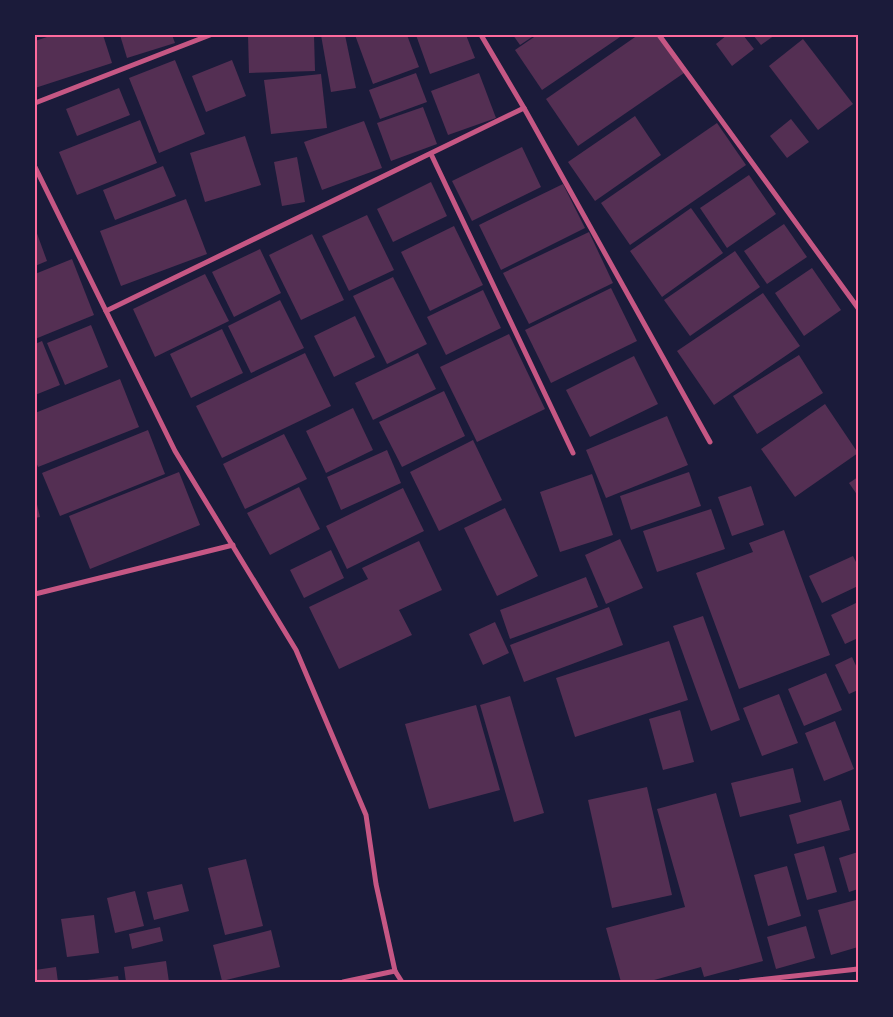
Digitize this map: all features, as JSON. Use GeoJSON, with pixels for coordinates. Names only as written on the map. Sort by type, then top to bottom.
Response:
{"type":"FeatureCollection","features":[{"type":"Feature","properties":{"kind":"street"},"geometry":{"type":"LineString","coordinates":[[35,103],[210,35]]}},
{"type":"Feature","properties":{"kind":"street"},"geometry":{"type":"LineString","coordinates":[[481,35],[524,108],[710,442]]}},
{"type":"Feature","properties":{"kind":"street"},"geometry":{"type":"LineString","coordinates":[[659,35],[858,308]]}},
{"type":"Feature","properties":{"kind":"street"},"geometry":{"type":"LineString","coordinates":[[106,311],[524,108]]}},
{"type":"Feature","properties":{"kind":"street"},"geometry":{"type":"LineString","coordinates":[[431,154],[573,453]]}},
{"type":"Feature","properties":{"kind":"street"},"geometry":{"type":"LineString","coordinates":[[35,168],[175,451],[296,650],[366,816],[376,884],[395,971],[402,982]]}},
{"type":"Feature","properties":{"kind":"street"},"geometry":{"type":"LineString","coordinates":[[35,594],[232,545]]}},
{"type":"Feature","properties":{"kind":"street"},"geometry":{"type":"LineString","coordinates":[[740,982],[858,969]]}},
{"type":"Feature","properties":{"kind":"street"},"geometry":{"type":"LineString","coordinates":[[343,982],[371,979],[395,971]]}},
{"type":"Feature","properties":{"kind":"building"},"geometry":{"type":"Polygon","coordinates":[[[53,35],[103,35],[112,63],[35,88],[35,41],[53,35]]]}},
{"type":"Feature","properties":{"kind":"building"},"geometry":{"type":"Polygon","coordinates":[[[120,35],[172,35],[175,43],[127,58],[120,35]]]}},
{"type":"Feature","properties":{"kind":"building"},"geometry":{"type":"Polygon","coordinates":[[[248,35],[314,35],[315,71],[249,73],[248,35]]]}},
{"type":"Feature","properties":{"kind":"building"},"geometry":{"type":"Polygon","coordinates":[[[321,35],[345,35],[356,88],[331,92],[321,35]]]}},
{"type":"Feature","properties":{"kind":"building"},"geometry":{"type":"Polygon","coordinates":[[[355,35],[407,35],[419,67],[373,84],[355,35]]]}},
{"type":"Feature","properties":{"kind":"building"},"geometry":{"type":"Polygon","coordinates":[[[416,35],[466,35],[475,58],[430,74],[416,35]]]}},
{"type":"Feature","properties":{"kind":"building"},"geometry":{"type":"Polygon","coordinates":[[[513,35],[535,35],[520,45],[513,35]]]}},
{"type":"Feature","properties":{"kind":"building"},"geometry":{"type":"Polygon","coordinates":[[[537,35],[623,35],[542,90],[515,50],[537,35]]]}},
{"type":"Feature","properties":{"kind":"building"},"geometry":{"type":"Polygon","coordinates":[[[638,35],[658,35],[684,73],[578,146],[546,99],[638,35]]]}},
{"type":"Feature","properties":{"kind":"building"},"geometry":{"type":"Polygon","coordinates":[[[727,35],[743,35],[754,49],[732,66],[716,44],[727,35]]]}},
{"type":"Feature","properties":{"kind":"building"},"geometry":{"type":"Polygon","coordinates":[[[753,35],[775,35],[761,45],[753,35]]]}},
{"type":"Feature","properties":{"kind":"building"},"geometry":{"type":"Polygon","coordinates":[[[803,39],[853,104],[818,130],[769,66],[803,39]]]}},
{"type":"Feature","properties":{"kind":"building"},"geometry":{"type":"Polygon","coordinates":[[[175,60],[205,134],[159,153],[129,78],[175,60]]]}},
{"type":"Feature","properties":{"kind":"building"},"geometry":{"type":"Polygon","coordinates":[[[232,60],[246,96],[206,112],[192,76],[232,60]]]}},
{"type":"Feature","properties":{"kind":"building"},"geometry":{"type":"Polygon","coordinates":[[[416,73],[427,102],[380,119],[369,90],[416,73]]]}},
{"type":"Feature","properties":{"kind":"building"},"geometry":{"type":"Polygon","coordinates":[[[479,73],[496,118],[448,135],[431,91],[479,73]]]}},
{"type":"Feature","properties":{"kind":"building"},"geometry":{"type":"Polygon","coordinates":[[[321,74],[327,128],[271,134],[264,80],[321,74]]]}},
{"type":"Feature","properties":{"kind":"building"},"geometry":{"type":"Polygon","coordinates":[[[119,88],[130,115],[77,136],[66,109],[119,88]]]}},
{"type":"Feature","properties":{"kind":"building"},"geometry":{"type":"Polygon","coordinates":[[[423,107],[437,144],[391,161],[377,123],[423,107]]]}},
{"type":"Feature","properties":{"kind":"building"},"geometry":{"type":"Polygon","coordinates":[[[635,116],[661,155],[595,201],[568,162],[635,116]]]}},
{"type":"Feature","properties":{"kind":"building"},"geometry":{"type":"Polygon","coordinates":[[[791,119],[809,142],[787,158],[770,136],[791,119]]]}},
{"type":"Feature","properties":{"kind":"building"},"geometry":{"type":"Polygon","coordinates":[[[140,120],[157,163],[77,195],[59,152],[140,120]]]}},
{"type":"Feature","properties":{"kind":"building"},"geometry":{"type":"Polygon","coordinates":[[[364,121],[382,168],[322,190],[304,142],[364,121]]]}},
{"type":"Feature","properties":{"kind":"building"},"geometry":{"type":"Polygon","coordinates":[[[717,123],[746,165],[630,245],[601,203],[717,123]]]}},
{"type":"Feature","properties":{"kind":"building"},"geometry":{"type":"Polygon","coordinates":[[[245,136],[261,185],[205,202],[190,153],[245,136]]]}},
{"type":"Feature","properties":{"kind":"building"},"geometry":{"type":"Polygon","coordinates":[[[522,147],[541,187],[472,221],[452,181],[522,147]]]}},
{"type":"Feature","properties":{"kind":"building"},"geometry":{"type":"Polygon","coordinates":[[[297,157],[305,202],[282,206],[274,162],[297,157]]]}},
{"type":"Feature","properties":{"kind":"building"},"geometry":{"type":"Polygon","coordinates":[[[163,166],[176,196],[115,220],[103,190],[163,166]]]}},
{"type":"Feature","properties":{"kind":"building"},"geometry":{"type":"Polygon","coordinates":[[[749,175],[776,214],[727,248],[700,208],[749,175]]]}},
{"type":"Feature","properties":{"kind":"building"},"geometry":{"type":"Polygon","coordinates":[[[431,182],[447,216],[393,242],[377,209],[431,182]]]}},
{"type":"Feature","properties":{"kind":"building"},"geometry":{"type":"Polygon","coordinates":[[[563,184],[585,228],[501,270],[479,225],[563,184]]]}},
{"type":"Feature","properties":{"kind":"building"},"geometry":{"type":"Polygon","coordinates":[[[186,199],[207,254],[121,286],[100,231],[186,199]]]}},
{"type":"Feature","properties":{"kind":"building"},"geometry":{"type":"Polygon","coordinates":[[[691,208],[723,253],[662,297],[630,251],[691,208]]]}},
{"type":"Feature","properties":{"kind":"building"},"geometry":{"type":"Polygon","coordinates":[[[367,215],[394,270],[349,291],[322,236],[367,215]]]}},
{"type":"Feature","properties":{"kind":"building"},"geometry":{"type":"Polygon","coordinates":[[[784,224],[807,257],[767,284],[744,251],[784,224]]]}},
{"type":"Feature","properties":{"kind":"building"},"geometry":{"type":"Polygon","coordinates":[[[454,226],[483,285],[430,311],[401,252],[454,226]]]}},
{"type":"Feature","properties":{"kind":"building"},"geometry":{"type":"Polygon","coordinates":[[[35,228],[47,261],[35,266],[35,228]]]}},
{"type":"Feature","properties":{"kind":"building"},"geometry":{"type":"Polygon","coordinates":[[[589,232],[613,283],[529,324],[503,273],[589,232]]]}},
{"type":"Feature","properties":{"kind":"building"},"geometry":{"type":"Polygon","coordinates":[[[312,234],[344,300],[301,320],[269,255],[312,234]]]}},
{"type":"Feature","properties":{"kind":"building"},"geometry":{"type":"Polygon","coordinates":[[[260,249],[281,293],[234,317],[212,272],[260,249]]]}},
{"type":"Feature","properties":{"kind":"building"},"geometry":{"type":"Polygon","coordinates":[[[735,251],[760,287],[690,336],[664,300],[735,251]]]}},
{"type":"Feature","properties":{"kind":"building"},"geometry":{"type":"Polygon","coordinates":[[[72,259],[94,315],[35,339],[35,274],[72,259]]]}},
{"type":"Feature","properties":{"kind":"building"},"geometry":{"type":"Polygon","coordinates":[[[812,268],[841,310],[804,336],[775,293],[812,268]]]}},
{"type":"Feature","properties":{"kind":"building"},"geometry":{"type":"Polygon","coordinates":[[[205,274],[229,321],[155,357],[133,309],[205,274]]]}},
{"type":"Feature","properties":{"kind":"building"},"geometry":{"type":"Polygon","coordinates":[[[393,277],[427,344],[387,364],[353,296],[393,277]]]}},
{"type":"Feature","properties":{"kind":"building"},"geometry":{"type":"Polygon","coordinates":[[[611,288],[637,341],[551,383],[525,330],[611,288]]]}},
{"type":"Feature","properties":{"kind":"building"},"geometry":{"type":"Polygon","coordinates":[[[483,290],[501,328],[446,355],[427,317],[483,290]]]}},
{"type":"Feature","properties":{"kind":"building"},"geometry":{"type":"Polygon","coordinates":[[[763,293],[800,346],[714,405],[677,351],[763,293]]]}},
{"type":"Feature","properties":{"kind":"building"},"geometry":{"type":"Polygon","coordinates":[[[280,300],[304,348],[251,373],[228,326],[280,300]]]}},
{"type":"Feature","properties":{"kind":"building"},"geometry":{"type":"Polygon","coordinates":[[[355,316],[375,357],[334,377],[314,336],[355,316]]]}},
{"type":"Feature","properties":{"kind":"building"},"geometry":{"type":"Polygon","coordinates":[[[91,325],[108,367],[65,385],[47,343],[91,325]]]}},
{"type":"Feature","properties":{"kind":"building"},"geometry":{"type":"Polygon","coordinates":[[[222,329],[243,373],[191,398],[170,354],[222,329]]]}},
{"type":"Feature","properties":{"kind":"building"},"geometry":{"type":"Polygon","coordinates":[[[509,334],[545,409],[477,442],[440,367],[509,334]]]}},
{"type":"Feature","properties":{"kind":"building"},"geometry":{"type":"Polygon","coordinates":[[[42,341],[60,385],[35,395],[35,344],[42,341]]]}},
{"type":"Feature","properties":{"kind":"building"},"geometry":{"type":"Polygon","coordinates":[[[305,353],[331,406],[222,458],[196,406],[305,353]]]}},
{"type":"Feature","properties":{"kind":"building"},"geometry":{"type":"Polygon","coordinates":[[[418,353],[436,389],[373,420],[355,383],[418,353]]]}},
{"type":"Feature","properties":{"kind":"building"},"geometry":{"type":"Polygon","coordinates":[[[799,355],[823,393],[757,434],[733,396],[799,355]]]}},
{"type":"Feature","properties":{"kind":"building"},"geometry":{"type":"Polygon","coordinates":[[[634,356],[658,404],[590,437],[566,390],[634,356]]]}},
{"type":"Feature","properties":{"kind":"building"},"geometry":{"type":"Polygon","coordinates":[[[120,379],[139,427],[38,467],[35,459],[35,413],[120,379]]]}},
{"type":"Feature","properties":{"kind":"building"},"geometry":{"type":"Polygon","coordinates":[[[444,391],[465,436],[402,467],[379,422],[444,391]]]}},
{"type":"Feature","properties":{"kind":"building"},"geometry":{"type":"Polygon","coordinates":[[[825,404],[858,453],[795,497],[761,449],[825,404]]]}},
{"type":"Feature","properties":{"kind":"building"},"geometry":{"type":"Polygon","coordinates":[[[353,408],[373,450],[326,473],[306,431],[353,408]]]}},
{"type":"Feature","properties":{"kind":"building"},"geometry":{"type":"Polygon","coordinates":[[[667,416],[688,465],[606,498],[586,450],[667,416]]]}},
{"type":"Feature","properties":{"kind":"building"},"geometry":{"type":"Polygon","coordinates":[[[148,430],[165,474],[60,516],[42,473],[148,430]]]}},
{"type":"Feature","properties":{"kind":"building"},"geometry":{"type":"Polygon","coordinates":[[[284,434],[307,479],[245,509],[223,464],[284,434]]]}},
{"type":"Feature","properties":{"kind":"building"},"geometry":{"type":"Polygon","coordinates":[[[473,440],[502,500],[439,531],[410,472],[473,440]]]}},
{"type":"Feature","properties":{"kind":"building"},"geometry":{"type":"Polygon","coordinates":[[[387,450],[401,483],[341,510],[327,477],[387,450]]]}},
{"type":"Feature","properties":{"kind":"building"},"geometry":{"type":"Polygon","coordinates":[[[179,472],[200,525],[90,569],[69,516],[179,472]]]}},
{"type":"Feature","properties":{"kind":"building"},"geometry":{"type":"Polygon","coordinates":[[[689,472],[701,506],[631,530],[620,496],[689,472]]]}},
{"type":"Feature","properties":{"kind":"building"},"geometry":{"type":"Polygon","coordinates":[[[592,474],[613,535],[560,552],[540,492],[592,474]]]}},
{"type":"Feature","properties":{"kind":"building"},"geometry":{"type":"Polygon","coordinates":[[[858,477],[858,496],[849,483],[858,477]]]}},
{"type":"Feature","properties":{"kind":"building"},"geometry":{"type":"Polygon","coordinates":[[[751,486],[764,525],[732,536],[718,497],[751,486]]]}},
{"type":"Feature","properties":{"kind":"building"},"geometry":{"type":"Polygon","coordinates":[[[299,487],[320,529],[270,555],[247,513],[299,487]]]}},
{"type":"Feature","properties":{"kind":"building"},"geometry":{"type":"Polygon","coordinates":[[[403,488],[424,531],[347,569],[326,526],[403,488]]]}},
{"type":"Feature","properties":{"kind":"building"},"geometry":{"type":"Polygon","coordinates":[[[35,501],[40,517],[35,518],[35,501]]]}},
{"type":"Feature","properties":{"kind":"building"},"geometry":{"type":"Polygon","coordinates":[[[505,508],[538,576],[497,596],[464,528],[505,508]]]}},
{"type":"Feature","properties":{"kind":"building"},"geometry":{"type":"Polygon","coordinates":[[[711,509],[725,549],[657,572],[643,531],[711,509]]]}},
{"type":"Feature","properties":{"kind":"building"},"geometry":{"type":"Polygon","coordinates":[[[784,530],[830,655],[739,689],[696,573],[753,552],[749,543],[784,530]]]}},
{"type":"Feature","properties":{"kind":"building"},"geometry":{"type":"Polygon","coordinates":[[[620,539],[643,588],[606,604],[585,555],[620,539]]]}},
{"type":"Feature","properties":{"kind":"building"},"geometry":{"type":"Polygon","coordinates":[[[419,541],[442,590],[399,610],[412,635],[339,669],[309,607],[368,579],[362,568],[419,541]]]}},
{"type":"Feature","properties":{"kind":"building"},"geometry":{"type":"Polygon","coordinates":[[[331,550],[344,578],[304,598],[290,570],[331,550]]]}},
{"type":"Feature","properties":{"kind":"building"},"geometry":{"type":"Polygon","coordinates":[[[853,556],[858,566],[858,586],[822,603],[809,576],[853,556]]]}},
{"type":"Feature","properties":{"kind":"building"},"geometry":{"type":"Polygon","coordinates":[[[586,577],[598,607],[510,639],[500,610],[586,577]]]}},
{"type":"Feature","properties":{"kind":"building"},"geometry":{"type":"Polygon","coordinates":[[[858,602],[858,638],[845,644],[831,615],[858,602]]]}},
{"type":"Feature","properties":{"kind":"building"},"geometry":{"type":"Polygon","coordinates":[[[609,607],[623,645],[524,682],[510,645],[609,607]]]}},
{"type":"Feature","properties":{"kind":"building"},"geometry":{"type":"Polygon","coordinates":[[[703,616],[740,720],[711,731],[673,626],[703,616]]]}},
{"type":"Feature","properties":{"kind":"building"},"geometry":{"type":"Polygon","coordinates":[[[495,622],[509,653],[483,665],[469,634],[495,622]]]}},
{"type":"Feature","properties":{"kind":"building"},"geometry":{"type":"Polygon","coordinates":[[[669,641],[688,700],[575,737],[556,678],[669,641]]]}},
{"type":"Feature","properties":{"kind":"building"},"geometry":{"type":"Polygon","coordinates":[[[852,657],[858,670],[858,690],[849,694],[835,665],[852,657]]]}},
{"type":"Feature","properties":{"kind":"building"},"geometry":{"type":"Polygon","coordinates":[[[826,673],[842,710],[804,726],[788,689],[826,673]]]}},
{"type":"Feature","properties":{"kind":"building"},"geometry":{"type":"Polygon","coordinates":[[[779,694],[798,743],[762,756],[743,708],[779,694]]]}},
{"type":"Feature","properties":{"kind":"building"},"geometry":{"type":"Polygon","coordinates":[[[510,696],[544,813],[514,822],[480,705],[510,696]]]}},
{"type":"Feature","properties":{"kind":"building"},"geometry":{"type":"Polygon","coordinates":[[[476,705],[500,790],[429,809],[405,724],[476,705]]]}},
{"type":"Feature","properties":{"kind":"building"},"geometry":{"type":"Polygon","coordinates":[[[680,710],[694,762],[663,770],[649,719],[680,710]]]}},
{"type":"Feature","properties":{"kind":"building"},"geometry":{"type":"Polygon","coordinates":[[[835,721],[854,769],[824,781],[805,733],[835,721]]]}},
{"type":"Feature","properties":{"kind":"building"},"geometry":{"type":"Polygon","coordinates":[[[793,768],[801,802],[740,817],[731,783],[793,768]]]}},
{"type":"Feature","properties":{"kind":"building"},"geometry":{"type":"Polygon","coordinates":[[[647,787],[672,895],[612,908],[588,800],[647,787]]]}},
{"type":"Feature","properties":{"kind":"building"},"geometry":{"type":"Polygon","coordinates":[[[716,793],[763,961],[704,977],[701,967],[647,982],[621,982],[606,928],[685,907],[657,809],[716,793]]]}},
{"type":"Feature","properties":{"kind":"building"},"geometry":{"type":"Polygon","coordinates":[[[841,800],[850,830],[797,844],[789,815],[841,800]]]}},
{"type":"Feature","properties":{"kind":"building"},"geometry":{"type":"Polygon","coordinates":[[[824,846],[837,892],[807,900],[794,854],[824,846]]]}},
{"type":"Feature","properties":{"kind":"building"},"geometry":{"type":"Polygon","coordinates":[[[858,852],[858,889],[849,892],[839,858],[858,852]]]}},
{"type":"Feature","properties":{"kind":"building"},"geometry":{"type":"Polygon","coordinates":[[[246,859],[263,926],[225,935],[208,868],[246,859]]]}},
{"type":"Feature","properties":{"kind":"building"},"geometry":{"type":"Polygon","coordinates":[[[787,866],[801,916],[768,926],[754,875],[787,866]]]}},
{"type":"Feature","properties":{"kind":"building"},"geometry":{"type":"Polygon","coordinates":[[[182,884],[189,911],[154,920],[147,892],[182,884]]]}},
{"type":"Feature","properties":{"kind":"building"},"geometry":{"type":"Polygon","coordinates":[[[135,891],[144,926],[115,933],[107,898],[135,891]]]}},
{"type":"Feature","properties":{"kind":"building"},"geometry":{"type":"Polygon","coordinates":[[[856,900],[858,906],[858,947],[831,955],[818,910],[856,900]]]}},
{"type":"Feature","properties":{"kind":"building"},"geometry":{"type":"Polygon","coordinates":[[[94,915],[99,953],[67,957],[61,919],[94,915]]]}},
{"type":"Feature","properties":{"kind":"building"},"geometry":{"type":"Polygon","coordinates":[[[806,926],[815,958],[776,969],[767,937],[806,926]]]}},
{"type":"Feature","properties":{"kind":"building"},"geometry":{"type":"Polygon","coordinates":[[[160,927],[163,941],[132,949],[129,934],[160,927]]]}},
{"type":"Feature","properties":{"kind":"building"},"geometry":{"type":"Polygon","coordinates":[[[271,930],[280,967],[222,981],[213,945],[271,930]]]}},
{"type":"Feature","properties":{"kind":"building"},"geometry":{"type":"Polygon","coordinates":[[[166,961],[169,982],[126,982],[124,967],[166,961]]]}},
{"type":"Feature","properties":{"kind":"building"},"geometry":{"type":"Polygon","coordinates":[[[56,967],[58,982],[35,982],[35,970],[56,967]]]}},
{"type":"Feature","properties":{"kind":"building"},"geometry":{"type":"Polygon","coordinates":[[[118,976],[119,982],[79,982],[79,981],[118,976]]]}}]}
